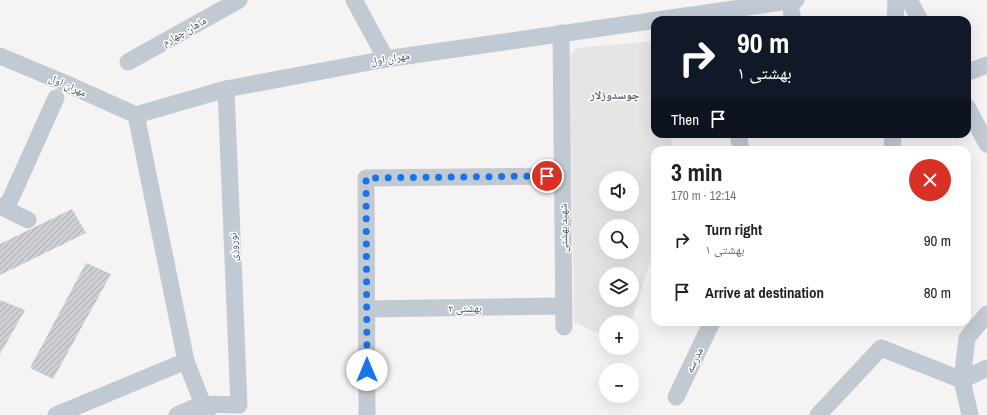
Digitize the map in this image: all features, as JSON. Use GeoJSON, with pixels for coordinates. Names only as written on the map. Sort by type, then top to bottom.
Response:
{"type":"FeatureCollection","features":[{"type":"Feature","properties":{"kind":"street","name":"ماهان چهارم"},"geometry":{"type":"LineString","coordinates":[[128,62],[240,0]]}},
{"type":"Feature","properties":{"kind":"street"},"geometry":{"type":"LineString","coordinates":[[354,0],[386,59]]}},
{"type":"Feature","properties":{"kind":"street"},"geometry":{"type":"LineString","coordinates":[[789,0],[792,16]]}},
{"type":"Feature","properties":{"kind":"street","name":"مهران اول"},"geometry":{"type":"LineString","coordinates":[[0,56],[136,115],[226,89],[386,59],[561,33],[696,7],[796,0]]}},
{"type":"Feature","properties":{"kind":"street"},"geometry":{"type":"LineString","coordinates":[[895,16],[896,0]]}},
{"type":"Feature","properties":{"kind":"street"},"geometry":{"type":"LineString","coordinates":[[909,0],[918,16]]}},
{"type":"Feature","properties":{"kind":"street","name":"شهید بهشتی"},"geometry":{"type":"LineString","coordinates":[[561,33],[564,327]]}},
{"type":"Feature","properties":{"kind":"street"},"geometry":{"type":"LineString","coordinates":[[971,71],[987,65]]}},
{"type":"Feature","properties":{"kind":"street","name":"نوروزی"},"geometry":{"type":"LineString","coordinates":[[205,410],[239,405],[226,89]]}},
{"type":"Feature","properties":{"kind":"street"},"geometry":{"type":"LineString","coordinates":[[28,220],[3,208],[56,98]]}},
{"type":"Feature","properties":{"kind":"street"},"geometry":{"type":"LineString","coordinates":[[971,114],[987,144]]}},
{"type":"Feature","properties":{"kind":"street"},"geometry":{"type":"LineString","coordinates":[[136,115],[186,361],[205,410],[177,415]]}},
{"type":"Feature","properties":{"kind":"street"},"geometry":{"type":"LineString","coordinates":[[368,415],[366,178],[562,176]]}},
{"type":"Feature","properties":{"kind":"street","name":"بهشتی ۲"},"geometry":{"type":"LineString","coordinates":[[367,309],[564,306]]}},
{"type":"Feature","properties":{"kind":"street"},"geometry":{"type":"LineString","coordinates":[[970,415],[962,380],[967,338],[987,314]]}},
{"type":"Feature","properties":{"kind":"street","name":"مدرسه"},"geometry":{"type":"LineString","coordinates":[[676,397],[710,326]]}},
{"type":"Feature","properties":{"kind":"street"},"geometry":{"type":"LineString","coordinates":[[818,415],[881,348],[962,380],[987,368]]}},
{"type":"Feature","properties":{"kind":"street"},"geometry":{"type":"LineString","coordinates":[[56,415],[186,361]]}},
{"type":"Feature","properties":{"kind":"shaded area"},"geometry":{"type":"Polygon","coordinates":[[[651,41],[651,138],[671,138],[672,146],[651,146],[651,260],[639,297],[639,267],[599,267],[599,307],[636,307],[633,315],[599,315],[599,334],[574,322],[570,56],[576,48],[651,41]]]}},
{"type":"Feature","properties":{"kind":"building"},"geometry":{"type":"Polygon","coordinates":[[[72,209],[86,233],[0,275],[0,244],[72,209]]]}},
{"type":"Feature","properties":{"kind":"building"},"geometry":{"type":"Polygon","coordinates":[[[86,263],[111,274],[53,379],[30,368],[86,263]]]}},
{"type":"Feature","properties":{"kind":"building"},"geometry":{"type":"Polygon","coordinates":[[[0,300],[25,310],[0,354],[0,300]]]}},
{"type":"Feature","properties":{"kind":"district","name":"چوسدوزلار"},"geometry":{"type":"Point","coordinates":[615,95]}},
{"type":"Feature","properties":{"kind":"route"},"geometry":{"type":"LineString","coordinates":[[367,370],[366,178],[547,176]]}}]}
